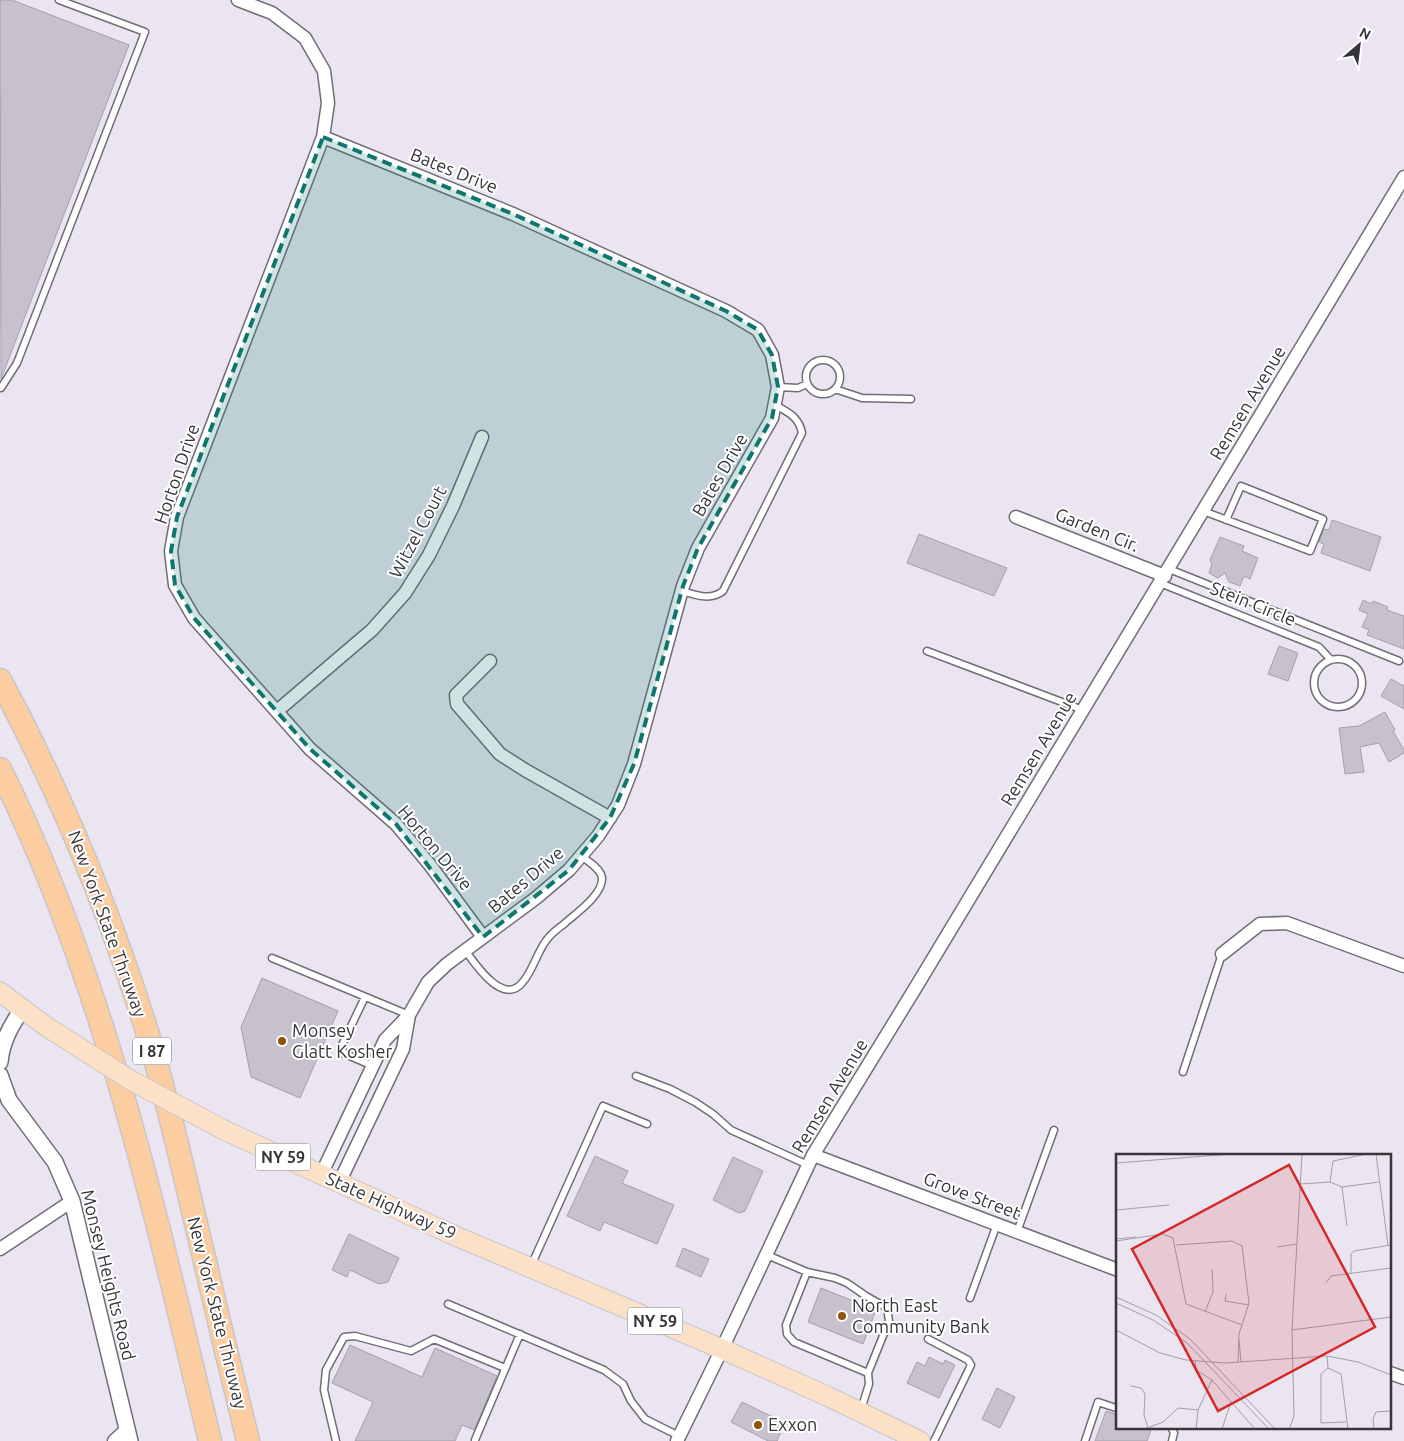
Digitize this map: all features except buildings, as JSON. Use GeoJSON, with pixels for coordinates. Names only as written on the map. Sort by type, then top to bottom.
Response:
{"type":"FeatureCollection","features":[{"type":"Feature","properties":{"kind":"highway","name":"New York State Thruway"},"geometry":{"type":"LineString","coordinates":[[0,680],[50,778],[76,837],[108,917],[139,1006],[165,1097],[248,1441]]}},
{"type":"Feature","properties":{"kind":"highway","name":"New York State Thruway"},"geometry":{"type":"LineString","coordinates":[[0,769],[39,853],[63,913],[106,1036],[159,1228],[210,1441]]}},
{"type":"Feature","properties":{"kind":"main road","name":"NY 59"},"geometry":{"type":"LineString","coordinates":[[0,992],[22,1009]]}},
{"type":"Feature","properties":{"kind":"main road","name":"State Highway 59"},"geometry":{"type":"LineString","coordinates":[[22,1009],[132,1081],[226,1131],[530,1268]]}},
{"type":"Feature","properties":{"kind":"main road","name":"NY 59"},"geometry":{"type":"LineString","coordinates":[[530,1268],[722,1349],[920,1441]]}},
{"type":"Feature","properties":{"kind":"street","name":"Horton Drive"},"geometry":{"type":"LineString","coordinates":[[238,0],[272,14],[305,38],[324,71],[328,103],[323,137],[177,517],[171,551],[175,585],[194,618],[310,749],[396,824],[430,865],[482,937]]}},
{"type":"Feature","properties":{"kind":"street","name":"Bates Drive"},"geometry":{"type":"LineString","coordinates":[[321,1174],[385,1040],[409,1015],[428,982],[447,964],[536,898],[569,870],[598,836],[618,805],[634,764],[682,591],[698,548],[772,418],[778,387],[772,355],[758,330],[726,312],[513,214],[323,137]]}},
{"type":"Feature","properties":{"kind":"street","name":"Remsen Avenue"},"geometry":{"type":"LineString","coordinates":[[678,1439],[811,1160],[1404,177]]}},
{"type":"Feature","properties":{"kind":"street","name":"Witzel Court"},"geometry":{"type":"LineString","coordinates":[[277,711],[372,630],[406,593],[429,555],[454,506],[482,437]]}},
{"type":"Feature","properties":{"kind":"street","name":"Garden Cir."},"geometry":{"type":"LineString","coordinates":[[1016,517],[1164,576]]}},
{"type":"Feature","properties":{"kind":"street"},"geometry":{"type":"LineString","coordinates":[[490,661],[456,695],[457,704],[500,754],[610,818]]}},
{"type":"Feature","properties":{"kind":"street"},"geometry":{"type":"LineString","coordinates":[[1222,954],[1260,924],[1287,923],[1404,966]]}},
{"type":"Feature","properties":{"kind":"street"},"geometry":{"type":"LineString","coordinates":[[0,1062],[2,1047],[10,1027],[22,1009]]}},
{"type":"Feature","properties":{"kind":"street","name":"Bates Drive"},"geometry":{"type":"LineString","coordinates":[[339,1183],[403,1049],[409,1015]]}},
{"type":"Feature","properties":{"kind":"street","name":"Monsey Heights Road"},"geometry":{"type":"LineString","coordinates":[[0,1075],[9,1100],[55,1162],[72,1200],[129,1435]]}},
{"type":"Feature","properties":{"kind":"street","name":"Grove Street"},"geometry":{"type":"LineString","coordinates":[[811,1160],[996,1224],[1116,1269]]}},
{"type":"Feature","properties":{"kind":"street"},"geometry":{"type":"LineString","coordinates":[[0,1249],[72,1200]]}},
{"type":"Feature","properties":{"kind":"street"},"geometry":{"type":"LineString","coordinates":[[1392,1374],[1404,1378]]}},
{"type":"Feature","properties":{"kind":"street"},"geometry":{"type":"LineString","coordinates":[[114,1441],[129,1435]]}},
{"type":"Feature","properties":{"kind":"lane"},"geometry":{"type":"LineString","coordinates":[[0,388],[17,362],[145,32],[59,0]]}},
{"type":"Feature","properties":{"kind":"lane"},"geometry":{"type":"LineString","coordinates":[[823,359],[834,363],[840,373],[838,385],[835,389],[819,394],[810,388],[805,378],[808,367],[817,360],[823,359]]}},
{"type":"Feature","properties":{"kind":"lane"},"geometry":{"type":"LineString","coordinates":[[778,387],[798,388],[807,384]]}},
{"type":"Feature","properties":{"kind":"lane"},"geometry":{"type":"LineString","coordinates":[[835,389],[862,398],[911,398]]}},
{"type":"Feature","properties":{"kind":"lane"},"geometry":{"type":"LineString","coordinates":[[682,591],[697,596],[708,596],[717,595],[723,590],[802,433],[798,421],[790,412],[775,405]]}},
{"type":"Feature","properties":{"kind":"lane"},"geometry":{"type":"LineString","coordinates":[[1203,511],[1226,520],[1310,551],[1323,519],[1241,486],[1226,520]]}},
{"type":"Feature","properties":{"kind":"lane"},"geometry":{"type":"LineString","coordinates":[[1164,576],[1399,661]]}},
{"type":"Feature","properties":{"kind":"lane","name":"Stein Circle"},"geometry":{"type":"LineString","coordinates":[[1164,576],[1319,647],[1331,660]]}},
{"type":"Feature","properties":{"kind":"lane"},"geometry":{"type":"LineString","coordinates":[[927,651],[1083,710]]}},
{"type":"Feature","properties":{"kind":"lane","name":"Stein Circle"},"geometry":{"type":"LineString","coordinates":[[1331,660],[1346,660],[1359,670],[1363,686],[1361,693],[1350,705],[1334,707],[1326,704],[1316,693],[1315,677],[1324,664],[1331,660]]}},
{"type":"Feature","properties":{"kind":"lane"},"geometry":{"type":"LineString","coordinates":[[465,950],[481,973],[507,990],[516,989],[523,983],[548,938],[590,901],[599,888],[602,878],[598,870],[581,856]]}},
{"type":"Feature","properties":{"kind":"lane"},"geometry":{"type":"LineString","coordinates":[[1183,1072],[1222,954]]}},
{"type":"Feature","properties":{"kind":"lane"},"geometry":{"type":"LineString","coordinates":[[272,958],[409,1015]]}},
{"type":"Feature","properties":{"kind":"lane"},"geometry":{"type":"LineString","coordinates":[[365,997],[342,1045],[343,1053],[373,1066]]}},
{"type":"Feature","properties":{"kind":"lane"},"geometry":{"type":"LineString","coordinates":[[636,1076],[670,1089],[695,1102],[713,1114],[731,1130],[811,1160]]}},
{"type":"Feature","properties":{"kind":"lane"},"geometry":{"type":"LineString","coordinates":[[530,1268],[603,1106],[648,1124]]}},
{"type":"Feature","properties":{"kind":"lane"},"geometry":{"type":"LineString","coordinates":[[1017,1232],[1054,1130]]}},
{"type":"Feature","properties":{"kind":"lane"},"geometry":{"type":"LineString","coordinates":[[970,1298],[996,1224]]}},
{"type":"Feature","properties":{"kind":"lane"},"geometry":{"type":"LineString","coordinates":[[767,1255],[808,1272],[835,1278],[847,1283],[887,1308],[889,1321],[868,1373],[869,1384],[861,1412]]}},
{"type":"Feature","properties":{"kind":"lane"},"geometry":{"type":"LineString","coordinates":[[808,1272],[786,1325],[787,1334],[794,1342],[868,1373]]}},
{"type":"Feature","properties":{"kind":"lane"},"geometry":{"type":"LineString","coordinates":[[448,1304],[604,1370],[623,1384],[631,1401],[646,1419],[678,1439]]}},
{"type":"Feature","properties":{"kind":"lane"},"geometry":{"type":"LineString","coordinates":[[474,1441],[520,1334]]}},
{"type":"Feature","properties":{"kind":"lane"},"geometry":{"type":"LineString","coordinates":[[336,1441],[324,1390],[326,1370],[344,1337],[356,1336],[411,1351],[434,1339],[505,1368]]}},
{"type":"Feature","properties":{"kind":"lane"},"geometry":{"type":"LineString","coordinates":[[928,1339],[968,1360],[971,1365],[934,1441]]}},
{"type":"Feature","properties":{"kind":"lane"},"geometry":{"type":"LineString","coordinates":[[1085,1441],[1098,1402],[1116,1408]]}},
{"type":"Feature","properties":{"kind":"lane"},"geometry":{"type":"LineString","coordinates":[[1172,1430],[1172,1441]]}},
{"type":"Feature","properties":{"kind":"highlighted area"},"geometry":{"type":"Polygon","coordinates":[[[323,137],[513,214],[726,311],[758,330],[772,355],[778,387],[772,418],[698,548],[683,586],[634,764],[610,818],[569,870],[483,937],[396,824],[310,749],[194,618],[175,585],[171,551],[177,517],[323,137]]]}},
{"type":"Feature","properties":{"kind":"place","name":"Monsey Glatt Kosher"},"geometry":{"type":"Point","coordinates":[282,1041]}},
{"type":"Feature","properties":{"kind":"place","name":"North East Community Bank"},"geometry":{"type":"Point","coordinates":[842,1316]}},
{"type":"Feature","properties":{"kind":"place","name":"Exxon"},"geometry":{"type":"Point","coordinates":[758,1425]}}]}
